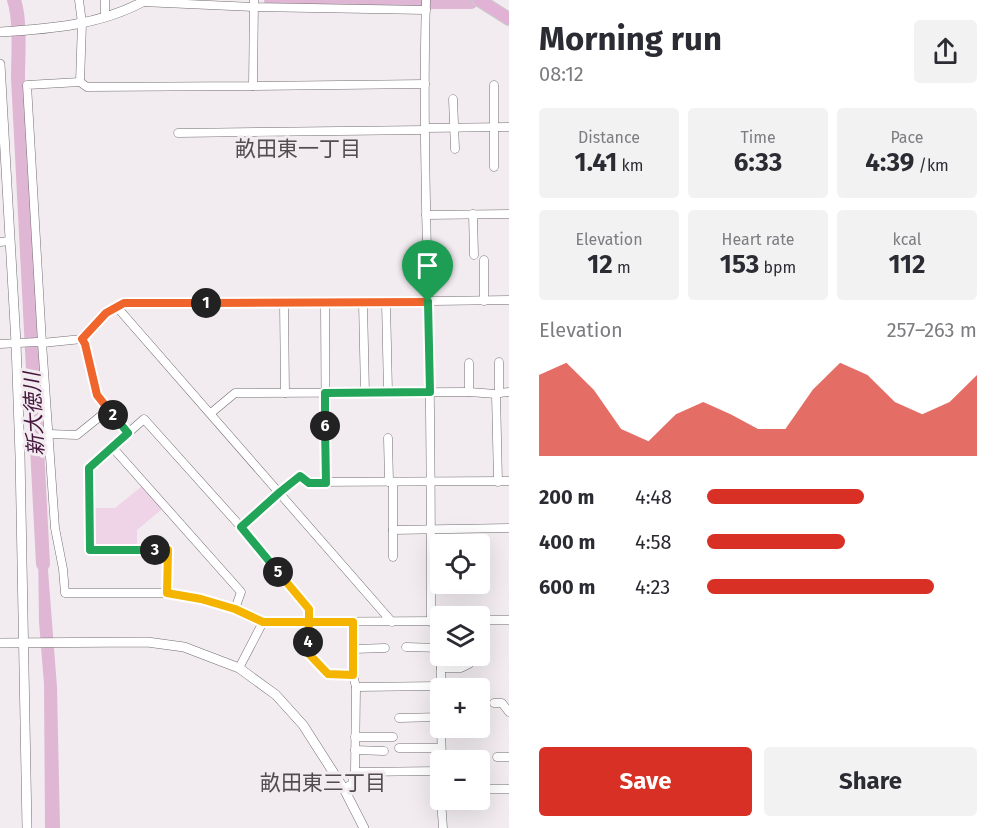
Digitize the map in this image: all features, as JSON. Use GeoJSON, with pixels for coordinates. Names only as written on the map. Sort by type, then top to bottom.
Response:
{"type":"FeatureCollection","features":[{"type":"Feature","properties":{"kind":"main road"},"geometry":{"type":"LineString","coordinates":[[479,0],[509,19]]}},
{"type":"Feature","properties":{"kind":"main road"},"geometry":{"type":"LineString","coordinates":[[493,0],[509,10]]}},
{"type":"Feature","properties":{"kind":"street"},"geometry":{"type":"LineString","coordinates":[[80,0],[82,23],[80,82]]}},
{"type":"Feature","properties":{"kind":"street"},"geometry":{"type":"LineString","coordinates":[[426,0],[425,129],[431,606]]}},
{"type":"Feature","properties":{"kind":"street"},"geometry":{"type":"LineString","coordinates":[[105,1],[105,16]]}},
{"type":"Feature","properties":{"kind":"street"},"geometry":{"type":"LineString","coordinates":[[5,32],[56,28],[82,23],[118,13],[144,1],[426,10]]}},
{"type":"Feature","properties":{"kind":"street"},"geometry":{"type":"LineString","coordinates":[[253,86],[254,3]]}},
{"type":"Feature","properties":{"kind":"street"},"geometry":{"type":"LineString","coordinates":[[0,64],[5,242],[16,343],[21,467],[27,828]]}},
{"type":"Feature","properties":{"kind":"street"},"geometry":{"type":"LineString","coordinates":[[425,84],[87,87],[80,82],[27,85],[39,342],[56,528],[65,593],[167,593],[201,599],[235,609],[263,622],[430,621]]}},
{"type":"Feature","properties":{"kind":"street"},"geometry":{"type":"LineString","coordinates":[[494,85],[494,167]]}},
{"type":"Feature","properties":{"kind":"street"},"geometry":{"type":"LineString","coordinates":[[453,99],[455,149]]}},
{"type":"Feature","properties":{"kind":"street"},"geometry":{"type":"LineString","coordinates":[[178,133],[509,127]]}},
{"type":"Feature","properties":{"kind":"street"},"geometry":{"type":"LineString","coordinates":[[473,214],[474,255]]}},
{"type":"Feature","properties":{"kind":"street"},"geometry":{"type":"LineString","coordinates":[[426,215],[509,214]]}},
{"type":"Feature","properties":{"kind":"street"},"geometry":{"type":"LineString","coordinates":[[484,260],[484,301]]}},
{"type":"Feature","properties":{"kind":"street"},"geometry":{"type":"LineString","coordinates":[[0,344],[82,339],[106,313],[124,303],[363,303],[509,300]]}},
{"type":"Feature","properties":{"kind":"street"},"geometry":{"type":"LineString","coordinates":[[386,302],[388,392]]}},
{"type":"Feature","properties":{"kind":"street"},"geometry":{"type":"LineString","coordinates":[[284,303],[285,393]]}},
{"type":"Feature","properties":{"kind":"street"},"geometry":{"type":"LineString","coordinates":[[325,303],[326,483]]}},
{"type":"Feature","properties":{"kind":"street"},"geometry":{"type":"LineString","coordinates":[[363,303],[364,393]]}},
{"type":"Feature","properties":{"kind":"street"},"geometry":{"type":"LineString","coordinates":[[116,306],[392,621]]}},
{"type":"Feature","properties":{"kind":"street"},"geometry":{"type":"LineString","coordinates":[[82,339],[97,395],[128,433]]}},
{"type":"Feature","properties":{"kind":"street"},"geometry":{"type":"LineString","coordinates":[[498,482],[499,362]]}},
{"type":"Feature","properties":{"kind":"street"},"geometry":{"type":"LineString","coordinates":[[469,363],[469,392]]}},
{"type":"Feature","properties":{"kind":"street"},"geometry":{"type":"LineString","coordinates":[[210,413],[236,393],[469,392],[497,394],[509,392]]}},
{"type":"Feature","properties":{"kind":"street"},"geometry":{"type":"LineString","coordinates":[[49,434],[77,435],[108,410]]}},
{"type":"Feature","properties":{"kind":"street"},"geometry":{"type":"LineString","coordinates":[[167,593],[168,550],[90,550],[89,468],[144,418],[241,527],[309,609],[308,653],[328,674],[353,675]]}},
{"type":"Feature","properties":{"kind":"street"},"geometry":{"type":"LineString","coordinates":[[388,438],[393,557]]}},
{"type":"Feature","properties":{"kind":"street"},"geometry":{"type":"LineString","coordinates":[[113,448],[241,592],[235,609]]}},
{"type":"Feature","properties":{"kind":"street"},"geometry":{"type":"LineString","coordinates":[[241,527],[300,476],[309,483],[509,481]]}},
{"type":"Feature","properties":{"kind":"street"},"geometry":{"type":"LineString","coordinates":[[393,530],[509,528]]}},
{"type":"Feature","properties":{"kind":"street"},"geometry":{"type":"LineString","coordinates":[[490,620],[509,620]]}},
{"type":"Feature","properties":{"kind":"street"},"geometry":{"type":"LineString","coordinates":[[239,668],[263,622]]}},
{"type":"Feature","properties":{"kind":"street"},"geometry":{"type":"LineString","coordinates":[[344,789],[352,784],[355,772],[356,687],[353,675],[353,622]]}},
{"type":"Feature","properties":{"kind":"street"},"geometry":{"type":"LineString","coordinates":[[0,643],[147,642],[184,647],[239,668],[276,695],[303,725],[344,789],[364,828]]}},
{"type":"Feature","properties":{"kind":"street"},"geometry":{"type":"LineString","coordinates":[[406,647],[430,648]]}},
{"type":"Feature","properties":{"kind":"street"},"geometry":{"type":"LineString","coordinates":[[354,649],[385,648]]}},
{"type":"Feature","properties":{"kind":"street"},"geometry":{"type":"LineString","coordinates":[[441,678],[441,668],[465,666]]}},
{"type":"Feature","properties":{"kind":"street"},"geometry":{"type":"LineString","coordinates":[[356,687],[430,686]]}},
{"type":"Feature","properties":{"kind":"street"},"geometry":{"type":"LineString","coordinates":[[494,703],[501,703],[509,712]]}},
{"type":"Feature","properties":{"kind":"street"},"geometry":{"type":"LineString","coordinates":[[399,718],[430,717]]}},
{"type":"Feature","properties":{"kind":"street"},"geometry":{"type":"LineString","coordinates":[[355,737],[393,737]]}},
{"type":"Feature","properties":{"kind":"street"},"geometry":{"type":"LineString","coordinates":[[399,748],[441,748],[441,738]]}},
{"type":"Feature","properties":{"kind":"street"},"geometry":{"type":"LineString","coordinates":[[355,750],[384,751]]}},
{"type":"Feature","properties":{"kind":"street"},"geometry":{"type":"LineString","coordinates":[[496,757],[509,758]]}},
{"type":"Feature","properties":{"kind":"street"},"geometry":{"type":"LineString","coordinates":[[355,772],[430,771]]}},
{"type":"Feature","properties":{"kind":"street"},"geometry":{"type":"LineString","coordinates":[[490,789],[509,789]]}},
{"type":"Feature","properties":{"kind":"street"},"geometry":{"type":"LineString","coordinates":[[441,810],[442,828]]}},
{"type":"Feature","properties":{"kind":"shaded area"},"geometry":{"type":"Polygon","coordinates":[[[142,486],[162,509],[137,530],[137,546],[97,546],[94,543],[94,508],[115,508],[142,486]]]}},
{"type":"Feature","properties":{"kind":"shaded area"},"geometry":{"type":"Polygon","coordinates":[[[46,544],[57,687],[60,828],[45,828],[44,684],[39,622],[38,546],[46,544]]]}},
{"type":"Feature","properties":{"kind":"waterway","name":"新大徳川"},"geometry":{"type":"LineString","coordinates":[[14,0],[18,28],[18,78],[43,564]]}},
{"type":"Feature","properties":{"kind":"waterway"},"geometry":{"type":"LineString","coordinates":[[271,0],[419,2]]}},
{"type":"Feature","properties":{"kind":"waterway"},"geometry":{"type":"LineString","coordinates":[[429,2],[471,1]]}},
{"type":"Feature","properties":{"kind":"district","name":"畝田東一丁目"},"geometry":{"type":"Point","coordinates":[298,149]}},
{"type":"Feature","properties":{"kind":"district","name":"畝田東三丁目"},"geometry":{"type":"Point","coordinates":[323,783]}},
{"type":"Feature","properties":{"kind":"route"},"geometry":{"type":"LineString","coordinates":[[428,302],[124,303],[106,313],[82,339],[97,395],[128,433],[89,468],[90,550],[168,550],[167,593],[201,599],[235,609],[263,622],[309,622],[308,653],[328,674],[353,675],[353,622],[309,622],[309,609],[241,527],[300,476],[309,483],[326,483],[325,393],[430,392],[428,302]]}}]}
